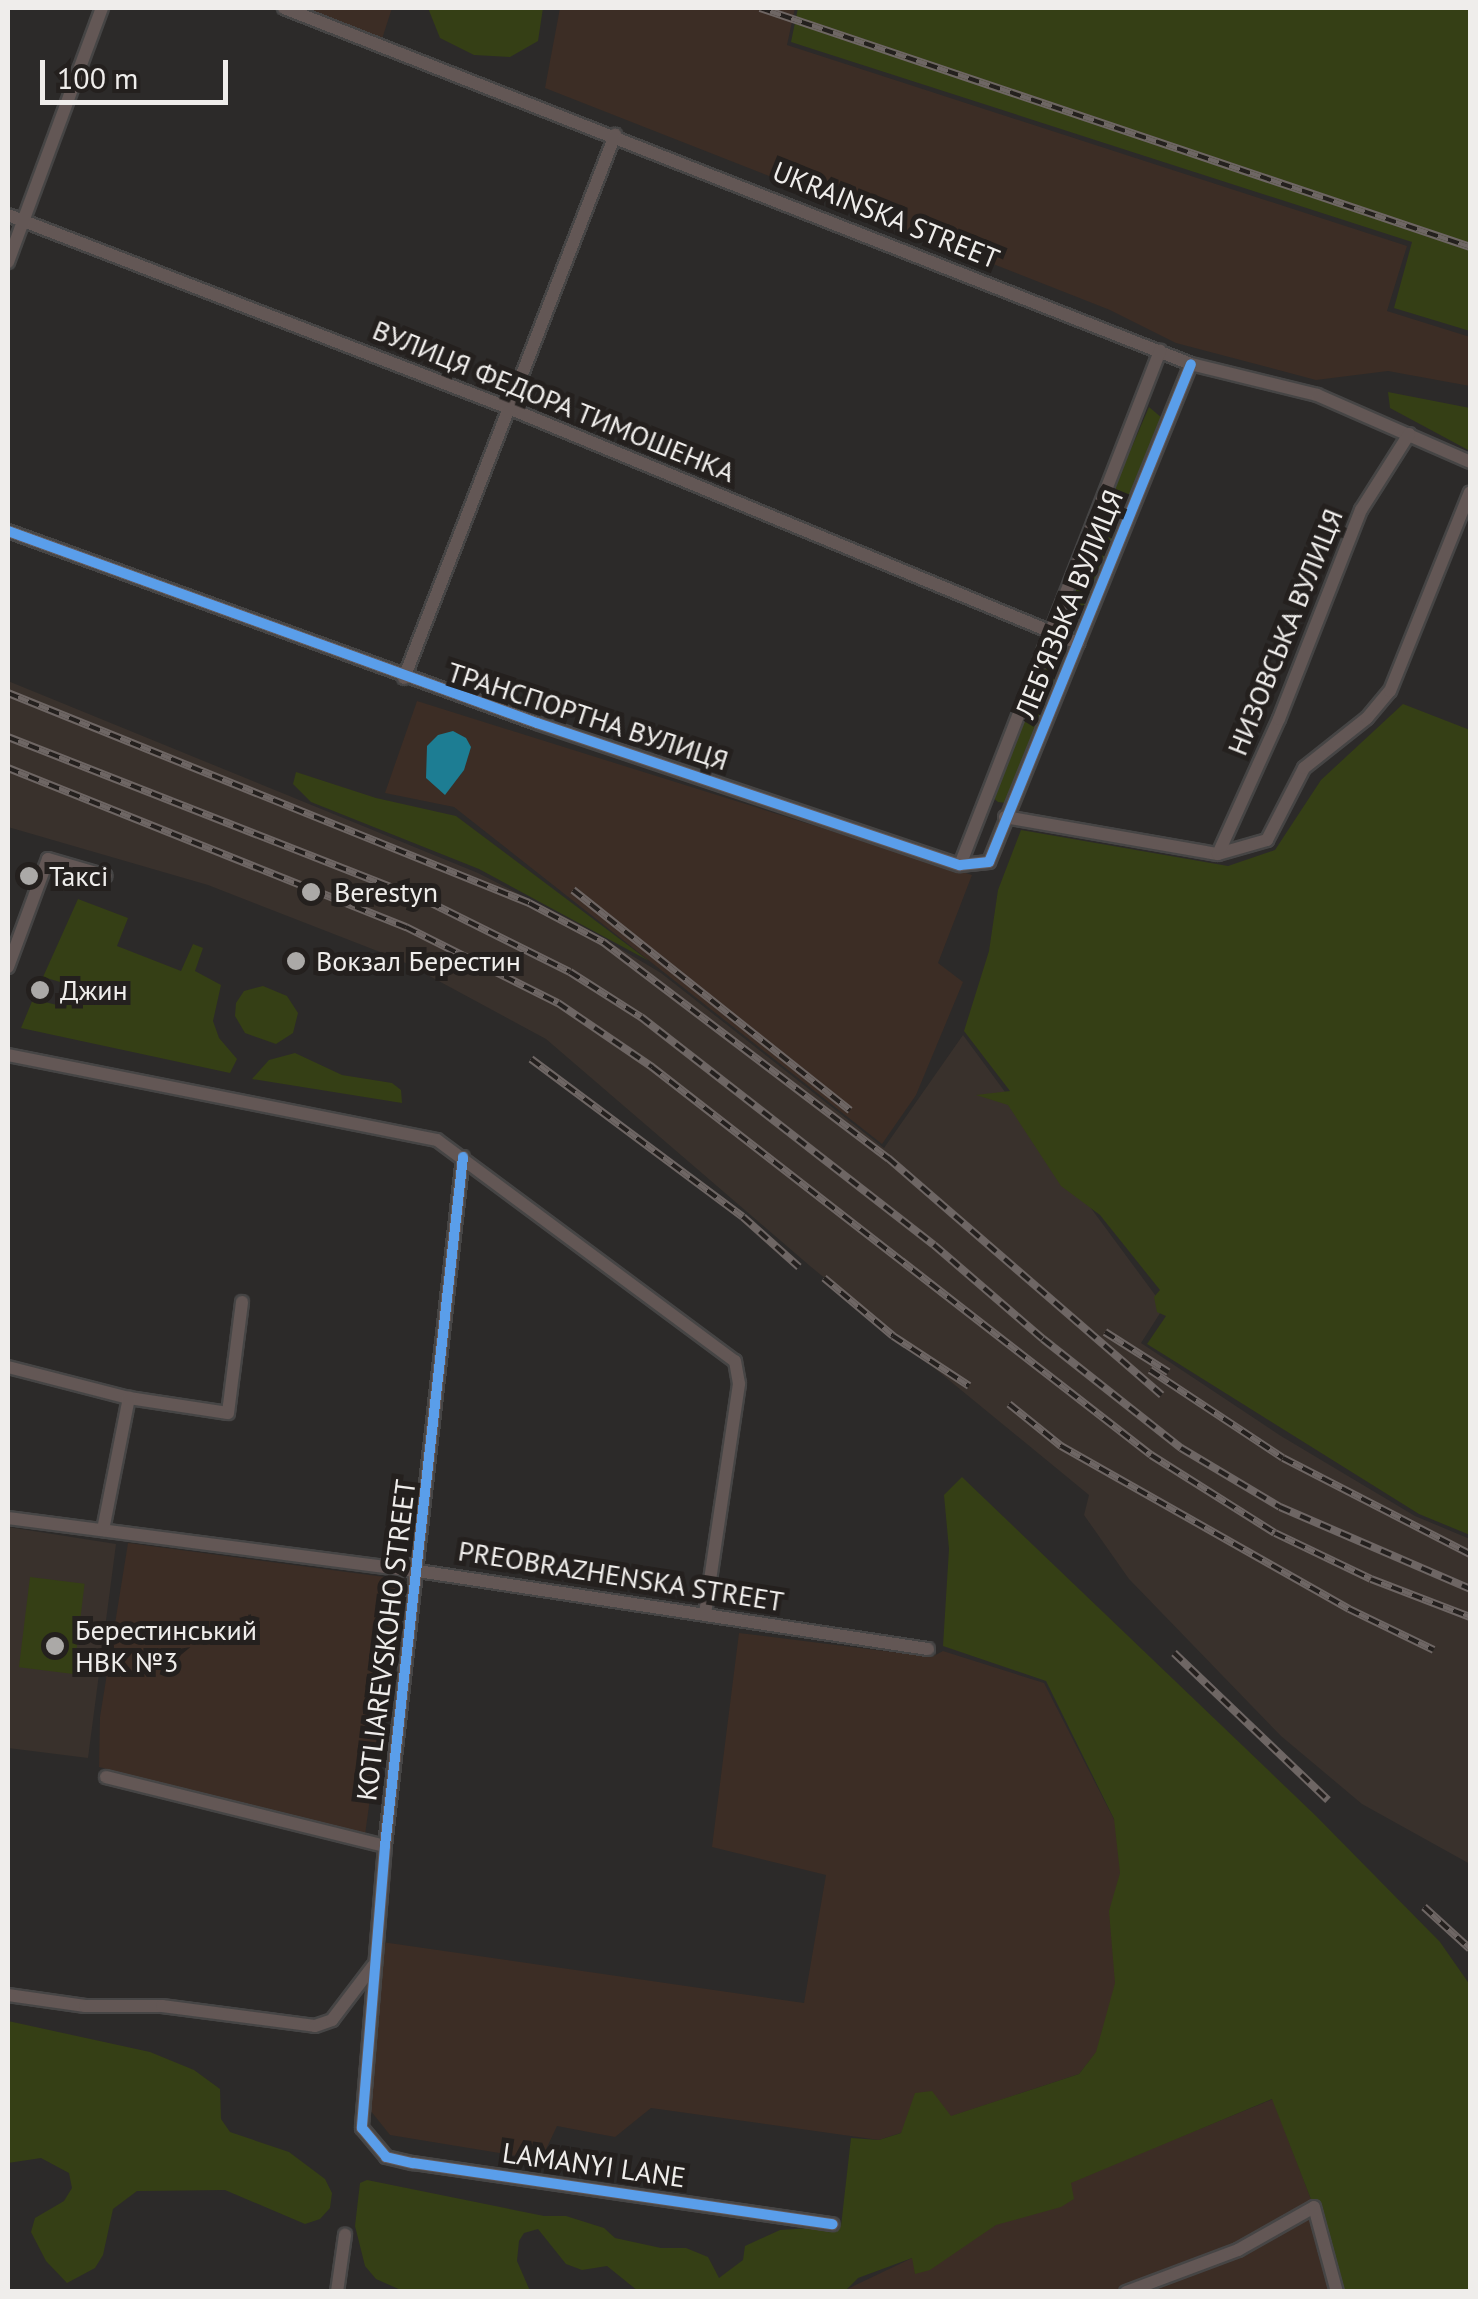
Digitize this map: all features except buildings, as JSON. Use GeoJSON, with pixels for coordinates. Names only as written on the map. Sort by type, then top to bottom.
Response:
{"type":"FeatureCollection","features":[{"type":"Feature","properties":{"kind":"street"},"geometry":{"type":"LineString","coordinates":[[8,262],[102,8]]}},
{"type":"Feature","properties":{"kind":"street","name":"UKRAINSKA STREET"},"geometry":{"type":"LineString","coordinates":[[284,8],[1191,364],[1317,395],[1470,462]]}},
{"type":"Feature","properties":{"kind":"street"},"geometry":{"type":"LineString","coordinates":[[404,678],[615,135]]}},
{"type":"Feature","properties":{"kind":"street","name":"ВУЛИЦЯ ФЕДОРА ТИМОШЕНКА"},"geometry":{"type":"LineString","coordinates":[[8,215],[506,408],[1078,643]]}},
{"type":"Feature","properties":{"kind":"street","name":"ЛЕБ'ЯЗЬКА ВУЛИЦЯ"},"geometry":{"type":"LineString","coordinates":[[960,865],[1160,351]]}},
{"type":"Feature","properties":{"kind":"street","name":"ЛЕБ'ЯЗЬКА ВУЛИЦЯ"},"geometry":{"type":"LineString","coordinates":[[989,862],[1191,364]]}},
{"type":"Feature","properties":{"kind":"street","name":"НИЗОВСЬКА ВУЛИЦЯ"},"geometry":{"type":"LineString","coordinates":[[1218,854],[1279,719],[1362,510],[1409,434]]}},
{"type":"Feature","properties":{"kind":"street"},"geometry":{"type":"LineString","coordinates":[[1005,817],[1218,854],[1267,840],[1304,768],[1367,718],[1390,692],[1470,492]]}},
{"type":"Feature","properties":{"kind":"street","name":"ТРАНСПОРТНА ВУЛИЦЯ"},"geometry":{"type":"LineString","coordinates":[[8,532],[404,678],[960,865],[989,862]]}},
{"type":"Feature","properties":{"kind":"street"},"geometry":{"type":"LineString","coordinates":[[8,967],[48,859],[106,876]]}},
{"type":"Feature","properties":{"kind":"street"},"geometry":{"type":"LineString","coordinates":[[8,1055],[438,1140],[735,1362],[740,1384],[705,1614]]}},
{"type":"Feature","properties":{"kind":"street","name":"KOTLIAREVSKOHO STREET"},"geometry":{"type":"LineString","coordinates":[[362,2128],[385,1846],[463,1157]]}},
{"type":"Feature","properties":{"kind":"street"},"geometry":{"type":"LineString","coordinates":[[8,1367],[129,1398],[228,1413],[242,1302]]}},
{"type":"Feature","properties":{"kind":"street"},"geometry":{"type":"LineString","coordinates":[[103,1530],[129,1398]]}},
{"type":"Feature","properties":{"kind":"street","name":"PREOBRAZHENSKA STREET"},"geometry":{"type":"LineString","coordinates":[[8,1518],[418,1571],[928,1649]]}},
{"type":"Feature","properties":{"kind":"street"},"geometry":{"type":"LineString","coordinates":[[106,1777],[385,1846]]}},
{"type":"Feature","properties":{"kind":"street"},"geometry":{"type":"LineString","coordinates":[[8,1995],[84,2006],[162,2006],[315,2026],[332,2020],[374,1964]]}},
{"type":"Feature","properties":{"kind":"street","name":"LAMANYI LANE"},"geometry":{"type":"LineString","coordinates":[[362,2128],[386,2156],[412,2163],[833,2224]]}},
{"type":"Feature","properties":{"kind":"street"},"geometry":{"type":"LineString","coordinates":[[1126,2292],[1238,2250],[1314,2207],[1337,2292]]}},
{"type":"Feature","properties":{"kind":"street"},"geometry":{"type":"LineString","coordinates":[[337,2292],[345,2234]]}},
{"type":"Feature","properties":{"kind":"shaded area"},"geometry":{"type":"Polygon","coordinates":[[[300,8],[392,8],[382,39],[300,8]]]}},
{"type":"Feature","properties":{"kind":"shaded area"},"geometry":{"type":"Polygon","coordinates":[[[560,8],[795,8],[787,45],[1407,246],[1387,311],[1470,337],[1470,386],[1388,371],[1316,380],[1176,343],[1110,310],[545,88],[560,8]]]}},
{"type":"Feature","properties":{"kind":"shaded area"},"geometry":{"type":"Polygon","coordinates":[[[8,681],[478,873],[577,923],[661,973],[884,1148],[963,1035],[1164,1307],[1141,1343],[1281,1436],[1415,1516],[1470,1539],[1470,1864],[1362,1804],[1281,1736],[1129,1579],[1084,1515],[1089,1495],[810,1266],[546,1039],[398,959],[208,885],[8,827],[8,681]]]}},
{"type":"Feature","properties":{"kind":"shaded area"},"geometry":{"type":"Polygon","coordinates":[[[417,701],[972,875],[938,963],[963,982],[916,1095],[882,1144],[454,807],[385,793],[417,701]]]}},
{"type":"Feature","properties":{"kind":"shaded area","name":"Берестинський НВК №3"},"geometry":{"type":"Polygon","coordinates":[[[8,1527],[116,1544],[88,1758],[8,1748],[8,1527]]]}},
{"type":"Feature","properties":{"kind":"shaded area"},"geometry":{"type":"Polygon","coordinates":[[[128,1543],[400,1579],[365,1835],[99,1767],[100,1717],[128,1543]]]}},
{"type":"Feature","properties":{"kind":"shaded area"},"geometry":{"type":"Polygon","coordinates":[[[739,1633],[932,1657],[943,1651],[1044,1683],[1125,1841],[1121,2021],[1079,2074],[879,2140],[651,2108],[615,2137],[557,2126],[541,2160],[390,2135],[370,2110],[382,1942],[804,2003],[826,1875],[712,1847],[739,1633]]]}},
{"type":"Feature","properties":{"kind":"shaded area"},"geometry":{"type":"Polygon","coordinates":[[[1273,2099],[1314,2207],[1337,2292],[841,2292],[1086,2175],[1273,2099]]]}},
{"type":"Feature","properties":{"kind":"green space"},"geometry":{"type":"Polygon","coordinates":[[[428,8],[543,8],[538,41],[510,57],[474,55],[440,38],[428,8]]]}},
{"type":"Feature","properties":{"kind":"green space"},"geometry":{"type":"Polygon","coordinates":[[[798,8],[1470,8],[1470,331],[1394,308],[1412,242],[791,42],[798,8]]]}},
{"type":"Feature","properties":{"kind":"green space"},"geometry":{"type":"Polygon","coordinates":[[[1388,392],[1470,408],[1470,451],[1390,408],[1388,392]]]}},
{"type":"Feature","properties":{"kind":"green space"},"geometry":{"type":"Polygon","coordinates":[[[1149,407],[1162,418],[1078,624],[1062,623],[1068,595],[1149,407]]]}},
{"type":"Feature","properties":{"kind":"green space"},"geometry":{"type":"Polygon","coordinates":[[[1054,639],[1069,646],[1006,803],[998,802],[991,796],[1054,639]]]}},
{"type":"Feature","properties":{"kind":"green space"},"geometry":{"type":"Polygon","coordinates":[[[1403,704],[1470,730],[1470,1535],[1419,1514],[1147,1344],[1166,1316],[1157,1312],[1154,1297],[1160,1290],[1100,1215],[1061,1186],[1008,1105],[976,1095],[1010,1091],[964,1031],[989,951],[998,890],[1021,830],[1228,866],[1275,850],[1321,780],[1403,704]]]}},
{"type":"Feature","properties":{"kind":"green space"},"geometry":{"type":"Polygon","coordinates":[[[296,772],[376,798],[456,816],[649,961],[479,869],[311,802],[293,784],[296,772]]]}},
{"type":"Feature","properties":{"kind":"green space"},"geometry":{"type":"Polygon","coordinates":[[[78,899],[128,918],[117,946],[181,971],[193,944],[203,948],[195,971],[221,985],[213,1021],[219,1038],[237,1059],[230,1073],[21,1028],[33,999],[61,1006],[67,984],[43,977],[78,899]]]}},
{"type":"Feature","properties":{"kind":"green space"},"geometry":{"type":"Polygon","coordinates":[[[263,986],[287,996],[298,1013],[293,1033],[276,1044],[245,1033],[235,1016],[236,1003],[244,991],[263,986]]]}},
{"type":"Feature","properties":{"kind":"green space"},"geometry":{"type":"Polygon","coordinates":[[[295,1053],[342,1075],[392,1083],[401,1090],[402,1103],[252,1079],[269,1060],[295,1053]]]}},
{"type":"Feature","properties":{"kind":"green space"},"geometry":{"type":"Polygon","coordinates":[[[962,1477],[1316,1816],[1440,1942],[1470,1985],[1470,2291],[1337,2291],[1314,2207],[1272,2099],[1071,2183],[1074,2199],[1061,2207],[996,2225],[930,2270],[915,2274],[912,2258],[858,2278],[845,2291],[638,2291],[607,2266],[582,2270],[566,2264],[538,2229],[524,2233],[519,2241],[517,2261],[530,2291],[403,2291],[376,2279],[365,2266],[355,2226],[360,2183],[367,2180],[544,2216],[566,2216],[604,2228],[615,2238],[661,2248],[686,2248],[708,2257],[719,2278],[743,2260],[745,2246],[780,2230],[841,2226],[851,2138],[879,2140],[901,2133],[915,2093],[932,2091],[951,2116],[1079,2074],[1096,2052],[1115,1983],[1109,1911],[1120,1873],[1114,1819],[1046,1681],[943,1646],[949,1549],[944,1495],[962,1477]]]}},
{"type":"Feature","properties":{"kind":"green space"},"geometry":{"type":"Polygon","coordinates":[[[30,1577],[85,1584],[73,1674],[19,1667],[30,1577]]]}},
{"type":"Feature","properties":{"kind":"green space"},"geometry":{"type":"Polygon","coordinates":[[[8,2021],[150,2052],[194,2070],[220,2089],[221,2119],[230,2132],[289,2152],[325,2179],[332,2193],[330,2208],[320,2219],[305,2224],[225,2190],[137,2191],[113,2209],[103,2255],[95,2268],[67,2283],[46,2261],[31,2232],[35,2218],[64,2201],[72,2188],[69,2173],[41,2158],[8,2163],[8,2021]]]}},
{"type":"Feature","properties":{"kind":"water"},"geometry":{"type":"Polygon","coordinates":[[[453,731],[466,738],[471,747],[464,770],[445,795],[426,778],[427,746],[438,735],[453,731]]]}},
{"type":"Feature","properties":{"kind":"railway"},"geometry":{"type":"LineString","coordinates":[[760,8],[1470,247]]}},
{"type":"Feature","properties":{"kind":"railway"},"geometry":{"type":"LineString","coordinates":[[8,693],[529,903],[603,942],[888,1158],[1162,1395]]}},
{"type":"Feature","properties":{"kind":"railway"},"geometry":{"type":"LineString","coordinates":[[8,737],[429,902],[570,972],[641,1017],[934,1245],[1043,1339],[1181,1448],[1280,1507],[1470,1589]]}},
{"type":"Feature","properties":{"kind":"railway"},"geometry":{"type":"LineString","coordinates":[[8,768],[406,927],[558,1003],[652,1067],[1151,1455],[1275,1533],[1371,1579],[1470,1617]]}},
{"type":"Feature","properties":{"kind":"railway"},"geometry":{"type":"LineString","coordinates":[[573,890],[850,1110]]}},
{"type":"Feature","properties":{"kind":"railway"},"geometry":{"type":"LineString","coordinates":[[531,1059],[743,1217],[799,1267]]}},
{"type":"Feature","properties":{"kind":"railway"},"geometry":{"type":"LineString","coordinates":[[824,1278],[893,1336],[969,1386]]}},
{"type":"Feature","properties":{"kind":"railway"},"geometry":{"type":"LineString","coordinates":[[1105,1332],[1168,1372]]}},
{"type":"Feature","properties":{"kind":"railway"},"geometry":{"type":"LineString","coordinates":[[1150,1370],[1283,1458],[1470,1554]]}},
{"type":"Feature","properties":{"kind":"railway"},"geometry":{"type":"LineString","coordinates":[[1009,1404],[1061,1446],[1349,1609],[1434,1650]]}},
{"type":"Feature","properties":{"kind":"railway"},"geometry":{"type":"LineString","coordinates":[[1174,1653],[1328,1800]]}},
{"type":"Feature","properties":{"kind":"railway"},"geometry":{"type":"LineString","coordinates":[[1424,1907],[1470,1949]]}},
{"type":"Feature","properties":{"kind":"cycle path"},"geometry":{"type":"LineString","coordinates":[[8,531],[537,723],[960,865],[989,862],[1191,364]]}},
{"type":"Feature","properties":{"kind":"cycle path"},"geometry":{"type":"LineString","coordinates":[[463,1157],[385,1846],[362,2128],[386,2157],[413,2163],[833,2224]]}},
{"type":"Feature","properties":{"kind":"place","name":"Таксі"},"geometry":{"type":"Point","coordinates":[29,876]}},
{"type":"Feature","properties":{"kind":"place","name":"Berestyn"},"geometry":{"type":"Point","coordinates":[311,892]}},
{"type":"Feature","properties":{"kind":"place","name":"Вокзал Берестин"},"geometry":{"type":"Point","coordinates":[296,961]}},
{"type":"Feature","properties":{"kind":"place","name":"Джин"},"geometry":{"type":"Point","coordinates":[40,990]}},
{"type":"Feature","properties":{"kind":"place","name":"Берестинський НВК №3"},"geometry":{"type":"Point","coordinates":[55,1646]}}]}
